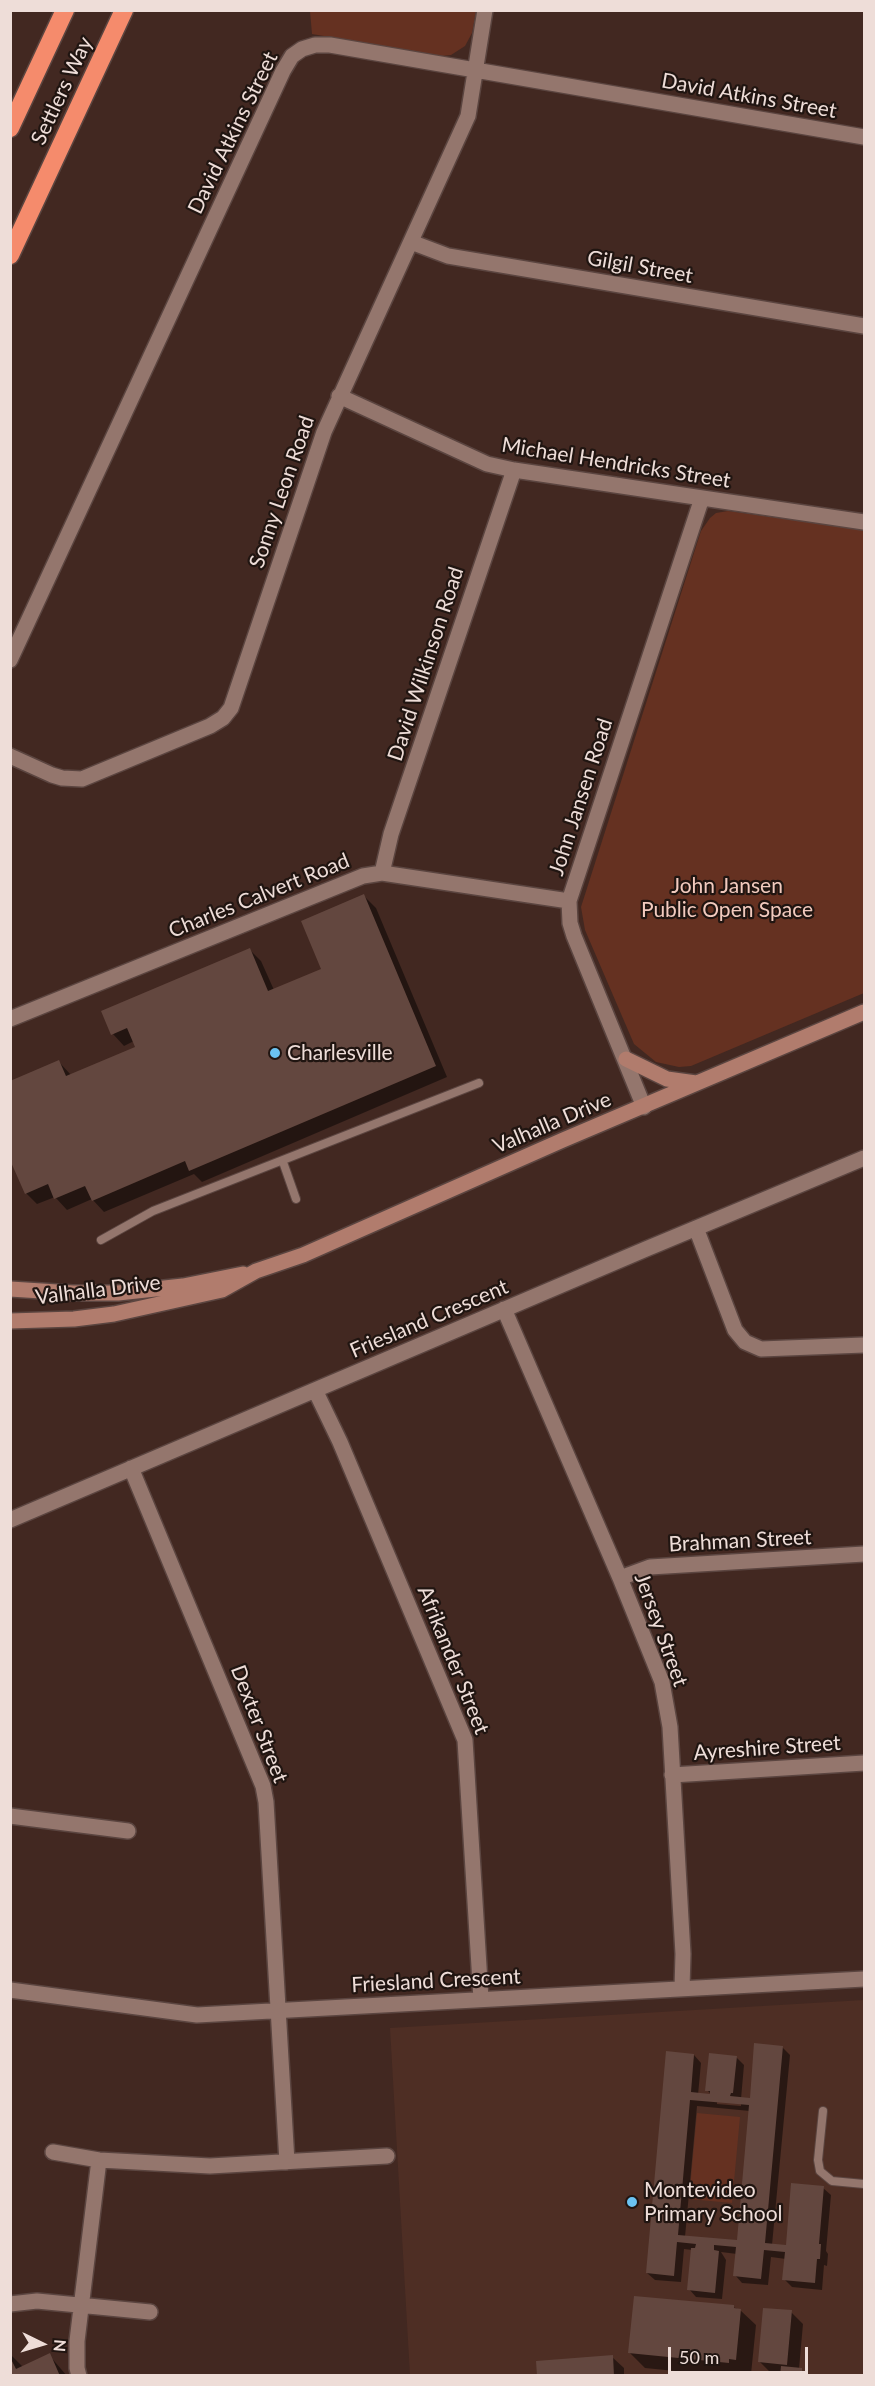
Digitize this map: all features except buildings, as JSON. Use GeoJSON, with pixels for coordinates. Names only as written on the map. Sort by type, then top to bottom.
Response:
{"type":"FeatureCollection","features":[{"type":"Feature","properties":{"kind":"highway","name":"Settlers Way"},"geometry":{"type":"LineString","coordinates":[[10,128],[65,10]]}},
{"type":"Feature","properties":{"kind":"highway","name":"Settlers Way"},"geometry":{"type":"LineString","coordinates":[[10,255],[124,10]]}},
{"type":"Feature","properties":{"kind":"main road","name":"Valhalla Drive"},"geometry":{"type":"LineString","coordinates":[[10,1289],[118,1293],[183,1286],[256,1271],[303,1255],[563,1140],[864,1012]]}},
{"type":"Feature","properties":{"kind":"main road"},"geometry":{"type":"LineString","coordinates":[[626,1059],[667,1079],[699,1083]]}},
{"type":"Feature","properties":{"kind":"main road","name":"Valhalla Drive"},"geometry":{"type":"LineString","coordinates":[[10,1321],[74,1319],[148,1308],[222,1290],[256,1271]]}},
{"type":"Feature","properties":{"kind":"street","name":"Sonny Leon Road"},"geometry":{"type":"LineString","coordinates":[[10,756],[52,775],[82,779],[210,726],[227,714],[234,703],[324,432],[468,116],[485,10]]}},
{"type":"Feature","properties":{"kind":"street","name":"David Atkins Street"},"geometry":{"type":"LineString","coordinates":[[10,660],[292,56],[302,49],[322,44],[864,137]]}},
{"type":"Feature","properties":{"kind":"street","name":"Gilgil Street"},"geometry":{"type":"LineString","coordinates":[[411,242],[448,256],[864,326]]}},
{"type":"Feature","properties":{"kind":"street","name":"Michael Hendricks Street"},"geometry":{"type":"LineString","coordinates":[[339,396],[488,464],[514,470],[864,522]]}},
{"type":"Feature","properties":{"kind":"street","name":"David Wilkinson Road"},"geometry":{"type":"LineString","coordinates":[[382,873],[391,834],[514,470]]}},
{"type":"Feature","properties":{"kind":"street","name":"John Jansen Road"},"geometry":{"type":"LineString","coordinates":[[644,1107],[574,936],[570,923],[569,901],[702,498]]}},
{"type":"Feature","properties":{"kind":"street","name":"Charles Calvert Road"},"geometry":{"type":"LineString","coordinates":[[10,1019],[353,879],[382,873],[569,901]]}},
{"type":"Feature","properties":{"kind":"street","name":"Friesland Crescent"},"geometry":{"type":"LineString","coordinates":[[10,1520],[864,1158]]}},
{"type":"Feature","properties":{"kind":"street"},"geometry":{"type":"LineString","coordinates":[[696,1228],[735,1330],[745,1342],[761,1349],[793,1350],[864,1345]]}},
{"type":"Feature","properties":{"kind":"street","name":"Jersey Street"},"geometry":{"type":"LineString","coordinates":[[504,1309],[620,1578],[662,1682],[670,1726],[683,1954],[682,1988]]}},
{"type":"Feature","properties":{"kind":"street","name":"Afrikander Street"},"geometry":{"type":"LineString","coordinates":[[315,1390],[340,1442],[465,1740],[481,1999]]}},
{"type":"Feature","properties":{"kind":"street","name":"Dexter Street"},"geometry":{"type":"LineString","coordinates":[[131,1468],[261,1775],[266,1802],[287,2162]]}},
{"type":"Feature","properties":{"kind":"street","name":"Brahman Street"},"geometry":{"type":"LineString","coordinates":[[620,1578],[650,1567],[864,1554]]}},
{"type":"Feature","properties":{"kind":"street","name":"Ayreshire Street"},"geometry":{"type":"LineString","coordinates":[[672,1775],[864,1763]]}},
{"type":"Feature","properties":{"kind":"street"},"geometry":{"type":"LineString","coordinates":[[10,1816],[128,1831]]}},
{"type":"Feature","properties":{"kind":"street","name":"Friesland Crescent"},"geometry":{"type":"LineString","coordinates":[[10,1990],[197,2015],[864,1979]]}},
{"type":"Feature","properties":{"kind":"street"},"geometry":{"type":"LineString","coordinates":[[53,2152],[99,2160],[210,2166],[387,2156]]}},
{"type":"Feature","properties":{"kind":"street"},"geometry":{"type":"LineString","coordinates":[[79,2376],[77,2341],[99,2160]]}},
{"type":"Feature","properties":{"kind":"street"},"geometry":{"type":"LineString","coordinates":[[10,2304],[37,2301],[150,2312]]}},
{"type":"Feature","properties":{"kind":"lane"},"geometry":{"type":"LineString","coordinates":[[100,1240],[153,1211],[283,1162],[479,1083]]}},
{"type":"Feature","properties":{"kind":"lane"},"geometry":{"type":"LineString","coordinates":[[283,1162],[296,1199]]}},
{"type":"Feature","properties":{"kind":"lane"},"geometry":{"type":"LineString","coordinates":[[823,2112],[818,2160],[820,2171],[832,2181],[864,2184]]}},
{"type":"Feature","properties":{"kind":"shaded area","name":"Montevideo Primary School"},"geometry":{"type":"Polygon","coordinates":[[[864,2000],[864,2375],[410,2375],[390,2028],[864,2000]]]}},
{"type":"Feature","properties":{"kind":"green space"},"geometry":{"type":"Polygon","coordinates":[[[310,10],[476,11],[472,33],[465,46],[451,55],[442,56],[312,34],[310,10]]]}},
{"type":"Feature","properties":{"kind":"green space","name":"John Jansen Public Open Space"},"geometry":{"type":"Polygon","coordinates":[[[728,511],[864,530],[864,993],[691,1066],[679,1067],[656,1062],[634,1044],[585,930],[581,907],[701,531],[716,513],[728,511]]]}},
{"type":"Feature","properties":{"kind":"green space"},"geometry":{"type":"Polygon","coordinates":[[[697,2113],[740,2117],[732,2203],[689,2199],[697,2113]]]}},
{"type":"Feature","properties":{"kind":"place","name":"Charlesville"},"geometry":{"type":"Point","coordinates":[275,1053]}},
{"type":"Feature","properties":{"kind":"place","name":"Montevideo Primary School"},"geometry":{"type":"Point","coordinates":[632,2202]}}]}
